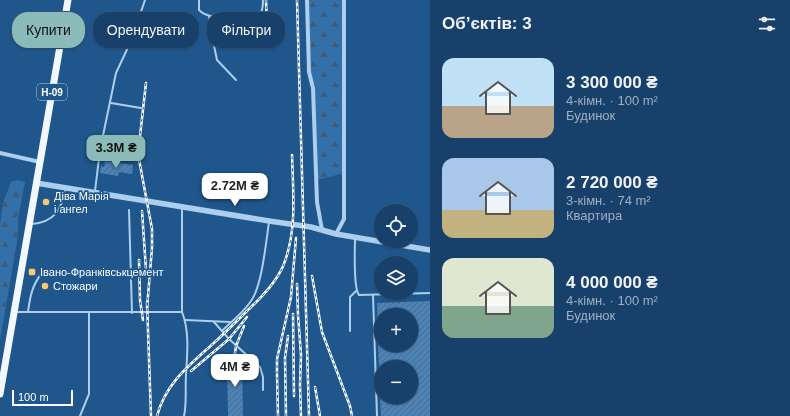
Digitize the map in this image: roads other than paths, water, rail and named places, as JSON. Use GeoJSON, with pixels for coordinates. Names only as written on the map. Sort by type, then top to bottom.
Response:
{"type":"FeatureCollection","features":[{"type":"Feature","properties":{"kind":"main road","name":"Н-09"},"geometry":{"type":"LineString","coordinates":[[0,394],[2,375],[68,0]]}},
{"type":"Feature","properties":{"kind":"street"},"geometry":{"type":"LineString","coordinates":[[307,0],[309,72],[313,88],[317,202],[322,230]]}},
{"type":"Feature","properties":{"kind":"street"},"geometry":{"type":"LineString","coordinates":[[336,234],[344,219],[344,0]]}},
{"type":"Feature","properties":{"kind":"street"},"geometry":{"type":"LineString","coordinates":[[0,153],[40,162]]}},
{"type":"Feature","properties":{"kind":"street"},"geometry":{"type":"LineString","coordinates":[[36,183],[311,227],[336,234],[430,250]]}},
{"type":"Feature","properties":{"kind":"lane"},"geometry":{"type":"LineString","coordinates":[[95,193],[100,150],[111,103],[116,73],[131,41],[145,0]]}},
{"type":"Feature","properties":{"kind":"lane"},"geometry":{"type":"LineString","coordinates":[[199,0],[199,10],[207,15]]}},
{"type":"Feature","properties":{"kind":"lane"},"geometry":{"type":"LineString","coordinates":[[261,12],[263,0]]}},
{"type":"Feature","properties":{"kind":"lane"},"geometry":{"type":"LineString","coordinates":[[214,48],[217,60],[236,80]]}},
{"type":"Feature","properties":{"kind":"lane"},"geometry":{"type":"LineString","coordinates":[[111,103],[141,108]]}},
{"type":"Feature","properties":{"kind":"lane"},"geometry":{"type":"LineString","coordinates":[[29,224],[38,223],[48,219],[59,210],[63,202],[65,188]]}},
{"type":"Feature","properties":{"kind":"lane"},"geometry":{"type":"LineString","coordinates":[[182,207],[182,312],[185,320],[187,360],[186,409],[184,416]]}},
{"type":"Feature","properties":{"kind":"lane"},"geometry":{"type":"LineString","coordinates":[[129,210],[132,313]]}},
{"type":"Feature","properties":{"kind":"lane"},"geometry":{"type":"LineString","coordinates":[[222,331],[243,311],[255,293],[259,281],[269,221]]}},
{"type":"Feature","properties":{"kind":"lane"},"geometry":{"type":"LineString","coordinates":[[354,237],[356,290],[359,295],[430,293]]}},
{"type":"Feature","properties":{"kind":"lane"},"geometry":{"type":"LineString","coordinates":[[28,313],[32,289],[42,273]]}},
{"type":"Feature","properties":{"kind":"lane"},"geometry":{"type":"LineString","coordinates":[[350,331],[350,297],[356,290]]}},
{"type":"Feature","properties":{"kind":"lane"},"geometry":{"type":"LineString","coordinates":[[373,295],[377,416]]}},
{"type":"Feature","properties":{"kind":"lane"},"geometry":{"type":"LineString","coordinates":[[14,312],[182,312]]}},
{"type":"Feature","properties":{"kind":"lane"},"geometry":{"type":"LineString","coordinates":[[80,416],[89,394],[89,313]]}},
{"type":"Feature","properties":{"kind":"lane"},"geometry":{"type":"LineString","coordinates":[[185,320],[231,322]]}},
{"type":"Feature","properties":{"kind":"lane"},"geometry":{"type":"LineString","coordinates":[[214,322],[232,342],[260,367],[263,377],[263,390]]}},
{"type":"Feature","properties":{"kind":"railway"},"geometry":{"type":"LineString","coordinates":[[266,0],[266,12]]}},
{"type":"Feature","properties":{"kind":"railway"},"geometry":{"type":"LineString","coordinates":[[297,0],[309,416]]}},
{"type":"Feature","properties":{"kind":"railway"},"geometry":{"type":"LineString","coordinates":[[146,83],[138,154],[152,229],[152,248],[147,308]]}},
{"type":"Feature","properties":{"kind":"railway"},"geometry":{"type":"LineString","coordinates":[[157,416],[166,393],[180,374],[225,333],[261,297],[279,274],[289,248],[293,222],[292,155]]}},
{"type":"Feature","properties":{"kind":"railway"},"geometry":{"type":"LineString","coordinates":[[142,211],[146,270]]}},
{"type":"Feature","properties":{"kind":"railway"},"geometry":{"type":"LineString","coordinates":[[278,416],[277,359],[291,297],[296,238]]}},
{"type":"Feature","properties":{"kind":"railway"},"geometry":{"type":"LineString","coordinates":[[139,260],[140,300],[143,320]]}},
{"type":"Feature","properties":{"kind":"railway"},"geometry":{"type":"LineString","coordinates":[[312,276],[322,332],[350,406],[352,416]]}},
{"type":"Feature","properties":{"kind":"railway"},"geometry":{"type":"LineString","coordinates":[[297,284],[301,355],[301,416]]}},
{"type":"Feature","properties":{"kind":"railway"},"geometry":{"type":"LineString","coordinates":[[147,302],[151,416]]}},
{"type":"Feature","properties":{"kind":"railway"},"geometry":{"type":"LineString","coordinates":[[293,314],[294,396]]}},
{"type":"Feature","properties":{"kind":"railway"},"geometry":{"type":"LineString","coordinates":[[191,371],[229,339],[247,317]]}},
{"type":"Feature","properties":{"kind":"railway"},"geometry":{"type":"LineString","coordinates":[[234,360],[236,346],[244,326]]}},
{"type":"Feature","properties":{"kind":"railway"},"geometry":{"type":"LineString","coordinates":[[286,416],[285,358],[288,336]]}},
{"type":"Feature","properties":{"kind":"railway"},"geometry":{"type":"LineString","coordinates":[[315,387],[320,416]]}},
{"type":"Feature","properties":{"kind":"place","name":"Діва Марія і ангел"},"geometry":{"type":"Point","coordinates":[46,202]}},
{"type":"Feature","properties":{"kind":"place","name":"Івано-Франківськцемент"},"geometry":{"type":"Point","coordinates":[32,272]}},
{"type":"Feature","properties":{"kind":"place","name":"Стожари"},"geometry":{"type":"Point","coordinates":[45,286]}}]}
